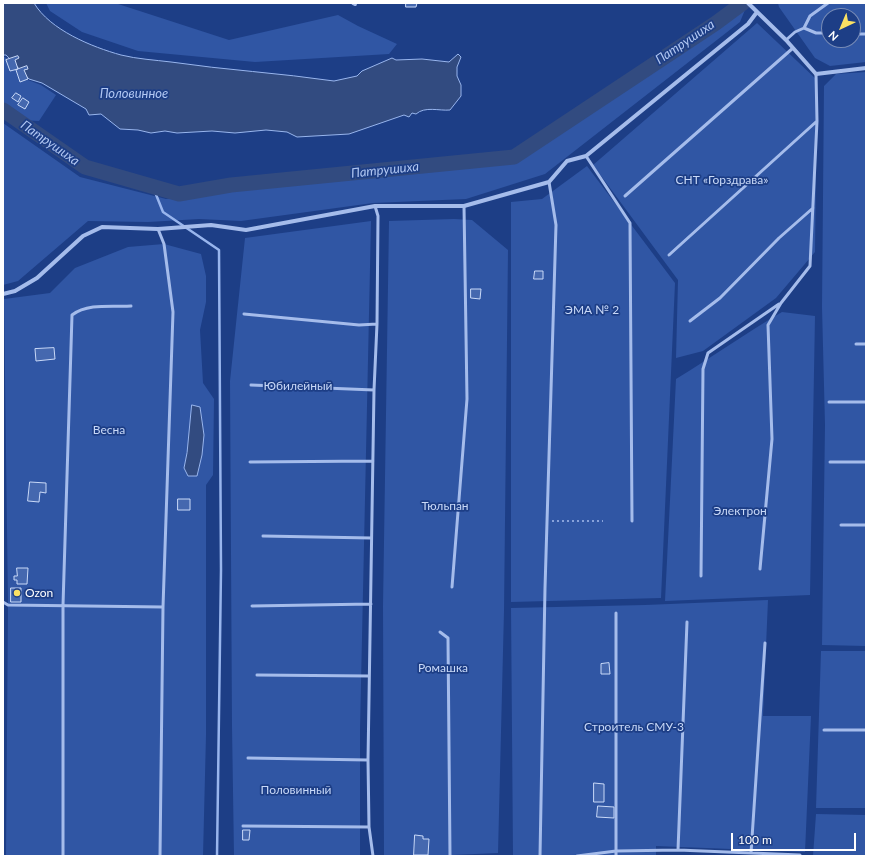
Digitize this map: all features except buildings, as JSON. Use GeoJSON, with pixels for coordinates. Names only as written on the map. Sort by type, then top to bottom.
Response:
{"type":"FeatureCollection","features":[{"type":"Feature","properties":{"kind":"street"},"geometry":{"type":"LineString","coordinates":[[748,3],[786,40],[816,74],[866,68]]}},
{"type":"Feature","properties":{"kind":"street"},"geometry":{"type":"LineString","coordinates":[[3,294],[15,291],[37,278],[83,236],[102,227],[158,229],[211,225],[246,230],[375,206],[464,206],[549,182],[567,161],[586,156],[748,24],[757,12]]}},
{"type":"Feature","properties":{"kind":"lane"},"geometry":{"type":"LineString","coordinates":[[786,40],[795,32],[804,28],[810,16],[828,3]]}},
{"type":"Feature","properties":{"kind":"lane"},"geometry":{"type":"LineString","coordinates":[[804,28],[816,33],[821,33]]}},
{"type":"Feature","properties":{"kind":"lane"},"geometry":{"type":"LineString","coordinates":[[625,196],[793,48]]}},
{"type":"Feature","properties":{"kind":"lane"},"geometry":{"type":"LineString","coordinates":[[760,569],[772,439],[768,325],[781,303],[810,266],[817,121],[816,74]]}},
{"type":"Feature","properties":{"kind":"lane"},"geometry":{"type":"LineString","coordinates":[[669,255],[817,121]]}},
{"type":"Feature","properties":{"kind":"lane"},"geometry":{"type":"LineString","coordinates":[[586,156],[630,223],[632,521]]}},
{"type":"Feature","properties":{"kind":"lane"},"geometry":{"type":"LineString","coordinates":[[540,856],[545,596],[556,225],[549,182]]}},
{"type":"Feature","properties":{"kind":"lane"},"geometry":{"type":"LineString","coordinates":[[373,856],[368,828],[368,760],[374,390],[377,324],[378,216],[375,206]]}},
{"type":"Feature","properties":{"kind":"lane"},"geometry":{"type":"LineString","coordinates":[[452,586],[467,399],[464,206]]}},
{"type":"Feature","properties":{"kind":"lane"},"geometry":{"type":"LineString","coordinates":[[690,321],[720,298],[778,238],[813,208]]}},
{"type":"Feature","properties":{"kind":"lane"},"geometry":{"type":"LineString","coordinates":[[158,229],[164,244],[173,312],[163,607],[160,856]]}},
{"type":"Feature","properties":{"kind":"lane"},"geometry":{"type":"LineString","coordinates":[[701,576],[703,369],[708,353],[781,303]]}},
{"type":"Feature","properties":{"kind":"lane"},"geometry":{"type":"LineString","coordinates":[[63,856],[64,606],[72,315],[79,310],[91,308],[131,306]]}},
{"type":"Feature","properties":{"kind":"lane"},"geometry":{"type":"LineString","coordinates":[[244,314],[359,325],[377,324]]}},
{"type":"Feature","properties":{"kind":"lane"},"geometry":{"type":"LineString","coordinates":[[856,344],[866,344]]}},
{"type":"Feature","properties":{"kind":"lane"},"geometry":{"type":"LineString","coordinates":[[251,385],[374,390]]}},
{"type":"Feature","properties":{"kind":"lane"},"geometry":{"type":"LineString","coordinates":[[829,402],[866,402]]}},
{"type":"Feature","properties":{"kind":"lane"},"geometry":{"type":"LineString","coordinates":[[250,462],[373,461]]}},
{"type":"Feature","properties":{"kind":"lane"},"geometry":{"type":"LineString","coordinates":[[830,462],[866,462]]}},
{"type":"Feature","properties":{"kind":"lane"},"geometry":{"type":"LineString","coordinates":[[841,525],[866,525]]}},
{"type":"Feature","properties":{"kind":"lane"},"geometry":{"type":"LineString","coordinates":[[263,536],[371,538]]}},
{"type":"Feature","properties":{"kind":"lane"},"geometry":{"type":"LineString","coordinates":[[3,602],[8,605],[163,607]]}},
{"type":"Feature","properties":{"kind":"lane"},"geometry":{"type":"LineString","coordinates":[[252,606],[371,604]]}},
{"type":"Feature","properties":{"kind":"lane"},"geometry":{"type":"LineString","coordinates":[[616,613],[616,856]]}},
{"type":"Feature","properties":{"kind":"lane"},"geometry":{"type":"LineString","coordinates":[[678,850],[687,622]]}},
{"type":"Feature","properties":{"kind":"lane"},"geometry":{"type":"LineString","coordinates":[[440,632],[448,638],[450,856]]}},
{"type":"Feature","properties":{"kind":"lane"},"geometry":{"type":"LineString","coordinates":[[751,853],[765,643]]}},
{"type":"Feature","properties":{"kind":"lane"},"geometry":{"type":"LineString","coordinates":[[257,675],[369,676]]}},
{"type":"Feature","properties":{"kind":"lane"},"geometry":{"type":"LineString","coordinates":[[824,730],[866,730]]}},
{"type":"Feature","properties":{"kind":"lane"},"geometry":{"type":"LineString","coordinates":[[248,758],[368,760]]}},
{"type":"Feature","properties":{"kind":"lane"},"geometry":{"type":"LineString","coordinates":[[243,826],[368,828]]}},
{"type":"Feature","properties":{"kind":"lane"},"geometry":{"type":"LineString","coordinates":[[577,856],[616,851],[678,850],[800,855]]}},
{"type":"Feature","properties":{"kind":"lane"},"geometry":{"type":"LineString","coordinates":[[696,851],[696,856]]}},
{"type":"Feature","properties":{"kind":"path"},"geometry":{"type":"LineString","coordinates":[[548,520],[603,521]]}},
{"type":"Feature","properties":{"kind":"green space"},"geometry":{"type":"Polygon","coordinates":[[[46,3],[115,3],[229,40],[338,15],[397,44],[389,54],[255,62],[138,51],[82,32],[50,11],[46,3]]]}},
{"type":"Feature","properties":{"kind":"green space"},"geometry":{"type":"Polygon","coordinates":[[[778,3],[866,3],[866,62],[830,66],[815,58],[779,7],[778,3]]]}},
{"type":"Feature","properties":{"kind":"green space"},"geometry":{"type":"Polygon","coordinates":[[[747,5],[740,22],[545,174],[466,199],[373,203],[241,221],[199,219],[148,222],[88,221],[18,281],[3,285],[3,123],[80,177],[166,199],[353,177],[515,162],[747,5]]]}},
{"type":"Feature","properties":{"kind":"green space","name":"СНТ «Горздрава»"},"geometry":{"type":"Polygon","coordinates":[[[757,23],[817,80],[815,252],[776,298],[703,351],[676,358],[678,280],[593,165],[757,23]]]}},
{"type":"Feature","properties":{"kind":"green space"},"geometry":{"type":"Polygon","coordinates":[[[3,57],[5,57],[28,80],[41,85],[56,95],[39,121],[3,119],[3,57]]]}},
{"type":"Feature","properties":{"kind":"green space"},"geometry":{"type":"Polygon","coordinates":[[[866,72],[866,646],[822,645],[825,425],[822,307],[824,86],[836,74],[866,72]]]}},
{"type":"Feature","properties":{"kind":"green space","name":"ЭМА № 2"},"geometry":{"type":"Polygon","coordinates":[[[587,166],[675,283],[661,598],[511,602],[511,202],[542,199],[587,166]]]}},
{"type":"Feature","properties":{"kind":"green space","name":"Тюльпан"},"geometry":{"type":"Polygon","coordinates":[[[454,219],[472,220],[508,250],[504,611],[498,853],[430,856],[384,856],[383,606],[389,221],[454,219]]]}},
{"type":"Feature","properties":{"kind":"green space","name":"Юбилейный"},"geometry":{"type":"Polygon","coordinates":[[[371,221],[360,730],[360,856],[234,856],[230,381],[245,238],[371,221]]]}},
{"type":"Feature","properties":{"kind":"green space","name":"Весна"},"geometry":{"type":"Polygon","coordinates":[[[164,244],[201,254],[206,276],[206,302],[200,330],[203,383],[214,399],[213,475],[206,485],[206,735],[203,856],[6,856],[8,605],[4,299],[50,293],[75,268],[128,247],[164,244]]]}},
{"type":"Feature","properties":{"kind":"green space","name":"Электрон"},"geometry":{"type":"Polygon","coordinates":[[[782,312],[815,316],[810,595],[665,601],[676,379],[782,312]]]}},
{"type":"Feature","properties":{"kind":"green space","name":"Строитель СМУ-3"},"geometry":{"type":"Polygon","coordinates":[[[768,600],[763,716],[811,716],[805,852],[656,846],[656,856],[513,856],[511,608],[768,600]]]}},
{"type":"Feature","properties":{"kind":"green space"},"geometry":{"type":"Polygon","coordinates":[[[821,651],[866,651],[866,808],[816,808],[821,651]]]}},
{"type":"Feature","properties":{"kind":"green space"},"geometry":{"type":"Polygon","coordinates":[[[816,814],[866,815],[866,856],[813,856],[816,814]]]}},
{"type":"Feature","properties":{"kind":"water","name":"Половинное"},"geometry":{"type":"Polygon","coordinates":[[[3,3],[34,3],[41,13],[61,29],[85,42],[121,55],[191,65],[334,81],[357,76],[362,71],[392,58],[396,60],[422,59],[449,62],[458,54],[461,57],[457,67],[457,76],[461,85],[461,96],[450,110],[424,110],[416,114],[412,113],[409,117],[404,115],[349,134],[297,137],[287,132],[266,130],[235,133],[212,131],[177,133],[165,131],[151,133],[138,130],[120,129],[101,114],[89,115],[86,109],[42,83],[29,79],[6,55],[3,55],[3,3]]]}},
{"type":"Feature","properties":{"kind":"water"},"geometry":{"type":"Polygon","coordinates":[[[192,405],[200,407],[204,435],[202,455],[197,476],[188,476],[184,468],[192,405]]]}},
{"type":"Feature","properties":{"kind":"waterway","name":"Патрушиха"},"geometry":{"type":"LineString","coordinates":[[3,110],[85,167],[179,194],[231,185],[514,157],[716,23],[743,3]]}},
{"type":"Feature","properties":{"kind":"waterway"},"geometry":{"type":"LineString","coordinates":[[153,187],[163,212],[219,250],[221,570],[217,856]]}},
{"type":"Feature","properties":{"kind":"place","name":"Ozon"},"geometry":{"type":"Point","coordinates":[17,593]}},
{"type":"Feature","properties":{"kind":"park label","name":"Ромашка"},"geometry":{"type":"Point","coordinates":[443,668]}},
{"type":"Feature","properties":{"kind":"park label","name":"Половинный"},"geometry":{"type":"Point","coordinates":[296,790]}}]}
